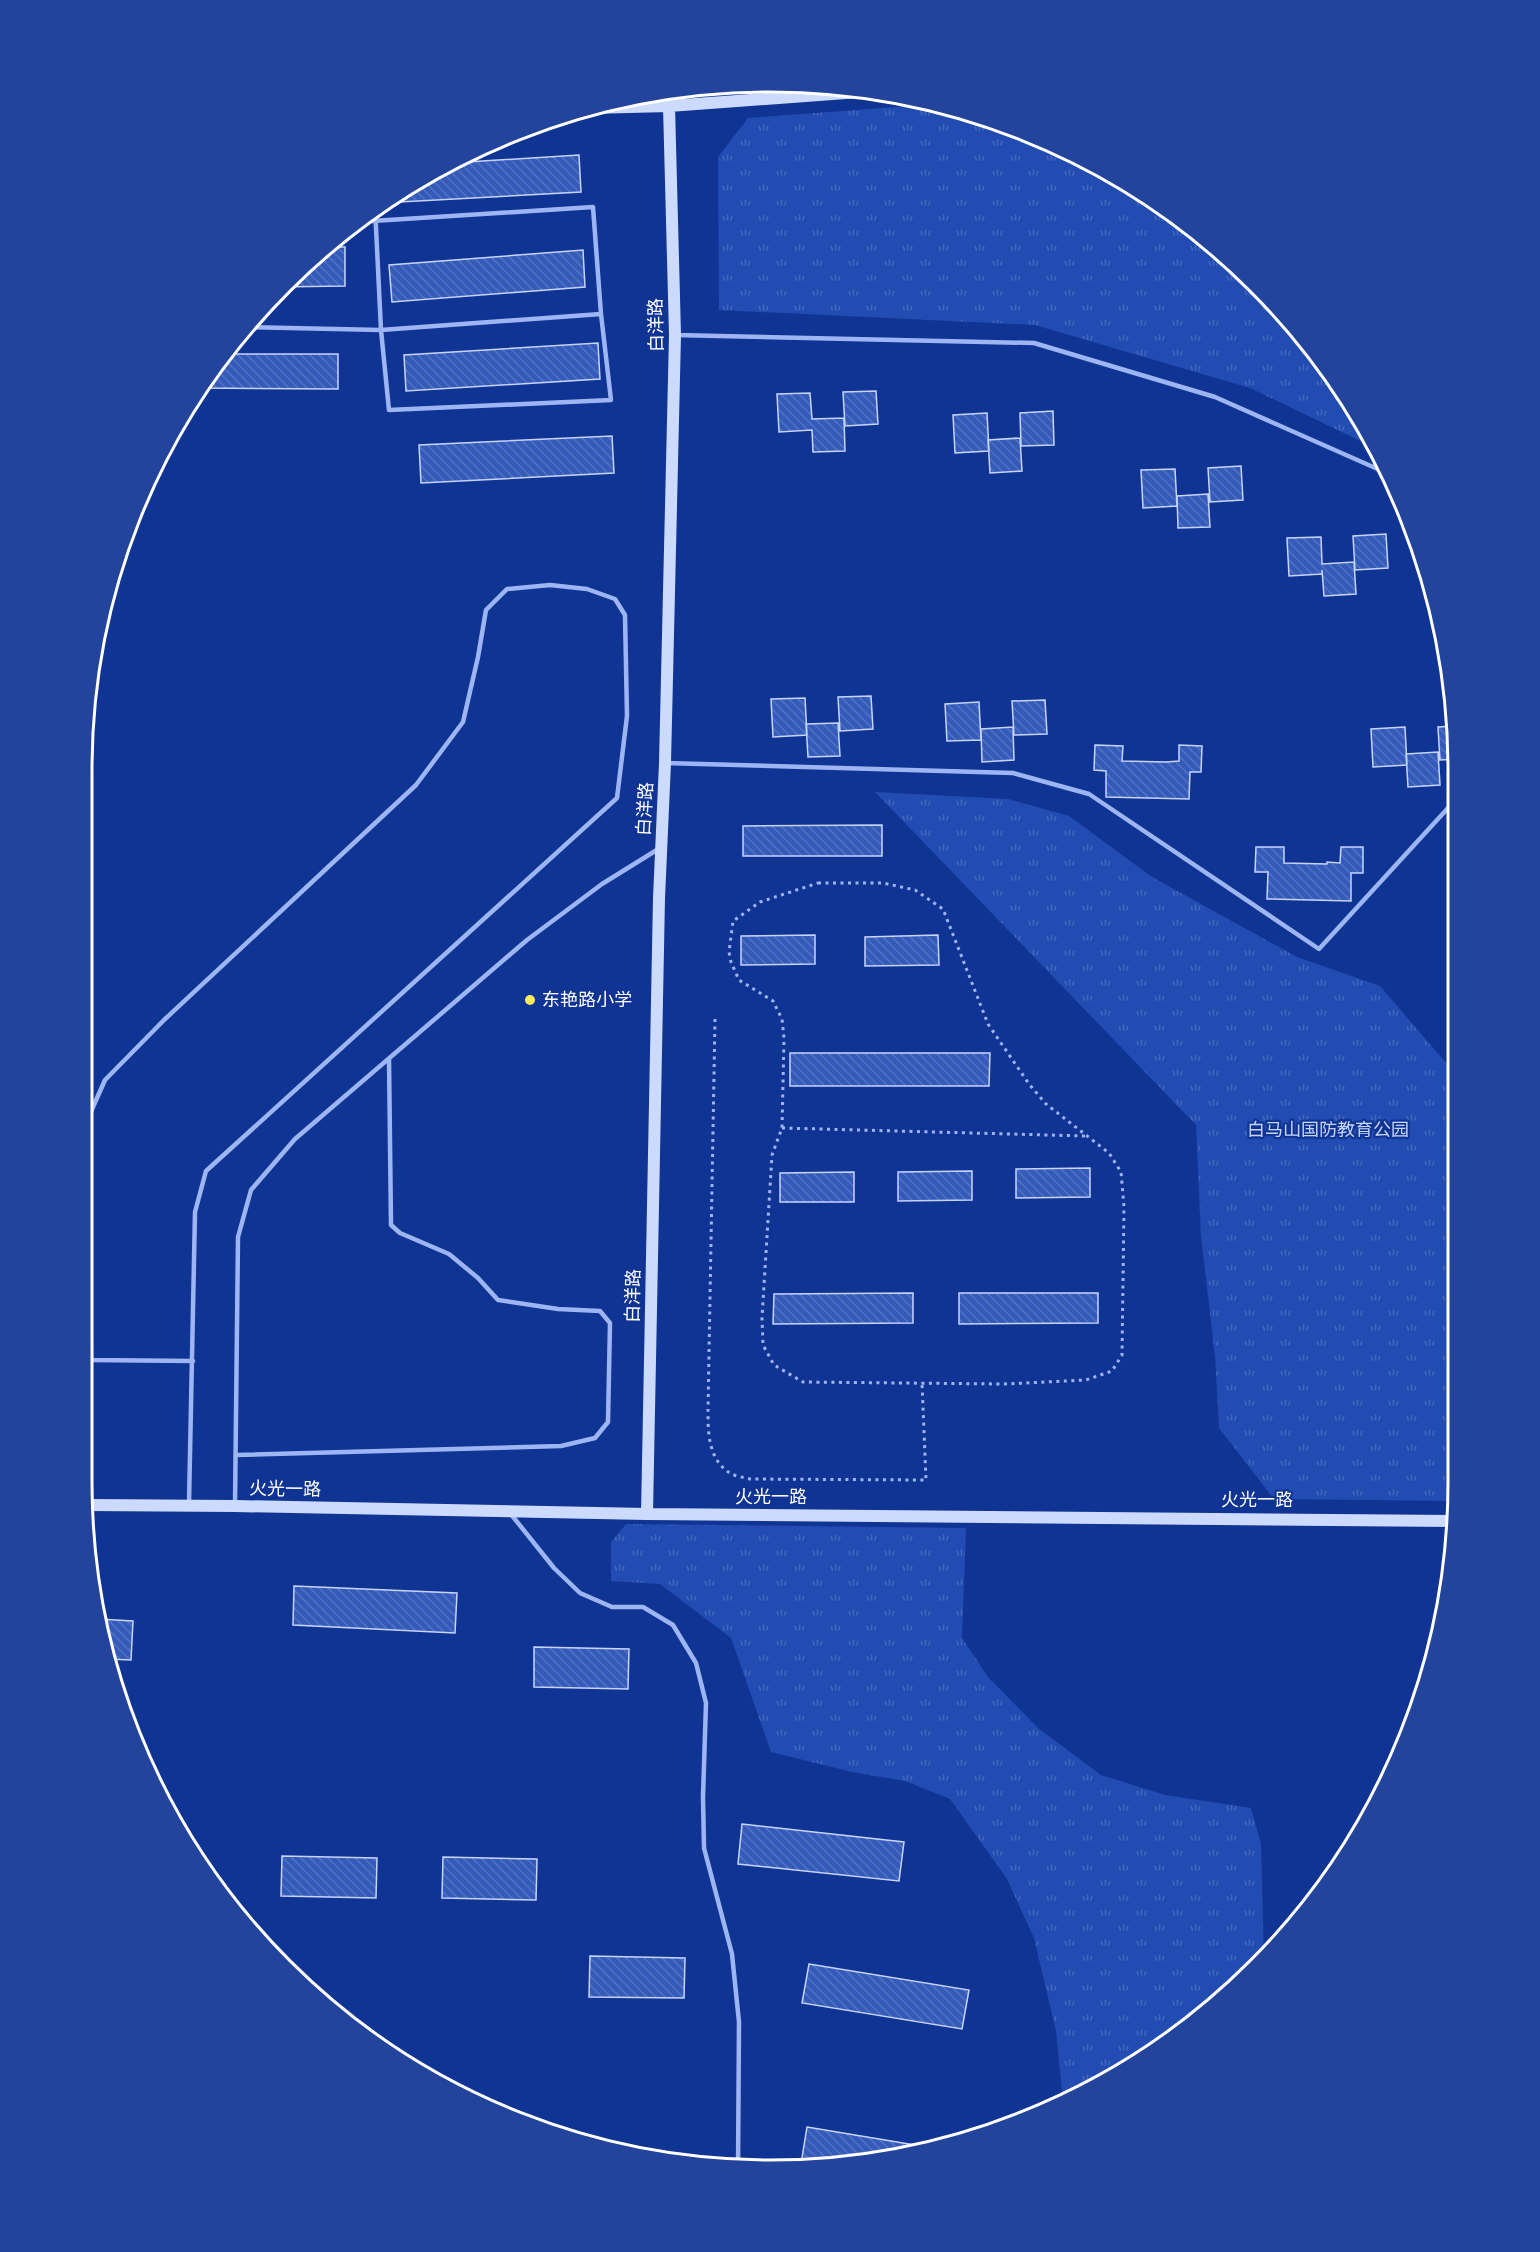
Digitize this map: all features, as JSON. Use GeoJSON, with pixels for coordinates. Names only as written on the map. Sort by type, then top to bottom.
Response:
{"type":"FeatureCollection","features":[{"type":"Feature","properties":{"kind":"street"},"geometry":{"type":"LineString","coordinates":[[629,107],[828,94]]}},
{"type":"Feature","properties":{"kind":"street"},"geometry":{"type":"LineString","coordinates":[[662,101],[669,106]]}},
{"type":"Feature","properties":{"kind":"street","name":"白洋路"},"geometry":{"type":"LineString","coordinates":[[647,1514],[661,847],[675,335],[669,106]]}},
{"type":"Feature","properties":{"kind":"street","name":"火光一路"},"geometry":{"type":"LineString","coordinates":[[93,1505],[647,1514],[1447,1521]]}},
{"type":"Feature","properties":{"kind":"lane"},"geometry":{"type":"LineString","coordinates":[[371,222],[376,222],[593,207],[601,314],[612,400],[389,410],[381,330],[376,222],[376,218]]}},
{"type":"Feature","properties":{"kind":"lane"},"geometry":{"type":"LineString","coordinates":[[256,327],[381,330],[601,314]]}},
{"type":"Feature","properties":{"kind":"lane"},"geometry":{"type":"LineString","coordinates":[[675,335],[1034,343],[1215,397],[1379,469]]}},
{"type":"Feature","properties":{"kind":"lane"},"geometry":{"type":"LineString","coordinates":[[92,1109],[105,1080],[164,1020],[416,785],[463,722],[486,610],[507,589],[550,585],[586,589],[615,599],[625,615],[627,662],[627,716],[617,798],[206,1171],[195,1212],[189,1505]]}},
{"type":"Feature","properties":{"kind":"lane"},"geometry":{"type":"LineString","coordinates":[[665,763],[1013,773],[1089,794],[1319,949],[1448,808]]}},
{"type":"Feature","properties":{"kind":"lane"},"geometry":{"type":"LineString","coordinates":[[235,1506],[237,1237],[251,1190],[295,1139],[527,940],[602,884],[661,847]]}},
{"type":"Feature","properties":{"kind":"lane"},"geometry":{"type":"LineString","coordinates":[[236,1455],[561,1446],[595,1438],[608,1422],[610,1323],[600,1311],[558,1309],[498,1300],[478,1278],[449,1254],[400,1233],[391,1225],[389,1059]]}},
{"type":"Feature","properties":{"kind":"lane"},"geometry":{"type":"LineString","coordinates":[[92,1360],[193,1361]]}},
{"type":"Feature","properties":{"kind":"lane"},"geometry":{"type":"LineString","coordinates":[[508,1511],[554,1568],[580,1593],[612,1607],[643,1608],[674,1625],[696,1663],[706,1703],[704,1848],[732,1954],[739,2022],[738,2159]]}},
{"type":"Feature","properties":{"kind":"path"},"geometry":{"type":"LineString","coordinates":[[818,883],[883,883],[915,890],[943,909],[988,1024],[1029,1084],[1046,1104],[1109,1152],[1121,1172],[1124,1207],[1122,1355],[1112,1371],[1086,1380],[1004,1384],[922,1383],[803,1382],[774,1365],[763,1345],[762,1318],[770,1174],[772,1155],[782,1128],[784,1038],[782,1019],[773,1001],[739,980],[729,952],[733,921],[760,903],[818,883]]}},
{"type":"Feature","properties":{"kind":"path"},"geometry":{"type":"LineString","coordinates":[[715,1019],[708,1410],[708,1435],[714,1454],[728,1472],[750,1479],[926,1480],[922,1383]]}},
{"type":"Feature","properties":{"kind":"path"},"geometry":{"type":"LineString","coordinates":[[782,1128],[1088,1137]]}},
{"type":"Feature","properties":{"kind":"green space"},"geometry":{"type":"Polygon","coordinates":[[[907,106],[988,128],[1070,161],[1147,206],[1183,232],[1250,290],[1308,357],[1334,393],[1364,443],[1250,388],[1035,325],[719,310],[718,157],[748,118],[907,106]]]}},
{"type":"Feature","properties":{"kind":"green space","name":"白马山国防教育公园"},"geometry":{"type":"Polygon","coordinates":[[[875,792],[1008,799],[1069,816],[1152,877],[1297,957],[1380,986],[1448,1065],[1448,1501],[1274,1499],[1219,1428],[1215,1356],[1201,1236],[1196,1125],[875,792]]]}},
{"type":"Feature","properties":{"kind":"green space"},"geometry":{"type":"Polygon","coordinates":[[[626,1524],[966,1528],[962,1638],[988,1677],[1038,1728],[1101,1775],[1165,1795],[1251,1808],[1261,1844],[1264,1947],[1217,1992],[1183,2020],[1109,2070],[1062,2094],[1056,2031],[1034,1938],[1007,1879],[950,1799],[905,1781],[852,1772],[771,1752],[731,1638],[660,1584],[611,1581],[611,1542],[626,1524]]]}},
{"type":"Feature","properties":{"kind":"building"},"geometry":{"type":"Polygon","coordinates":[[[579,155],[581,192],[400,202],[468,162],[579,155]]]}},
{"type":"Feature","properties":{"kind":"building"},"geometry":{"type":"Polygon","coordinates":[[[339,247],[345,247],[345,286],[294,287],[339,247]]]}},
{"type":"Feature","properties":{"kind":"building"},"geometry":{"type":"Polygon","coordinates":[[[583,250],[585,287],[392,302],[389,265],[583,250]]]}},
{"type":"Feature","properties":{"kind":"building"},"geometry":{"type":"Polygon","coordinates":[[[598,343],[600,379],[406,391],[404,355],[598,343]]]}},
{"type":"Feature","properties":{"kind":"building"},"geometry":{"type":"Polygon","coordinates":[[[234,354],[338,354],[338,389],[210,388],[234,354]]]}},
{"type":"Feature","properties":{"kind":"building"},"geometry":{"type":"Polygon","coordinates":[[[876,391],[878,424],[845,426],[843,392],[876,391]]]}},
{"type":"Feature","properties":{"kind":"building"},"geometry":{"type":"Polygon","coordinates":[[[810,393],[812,419],[844,418],[845,451],[813,452],[812,430],[779,432],[777,394],[810,393]]]}},
{"type":"Feature","properties":{"kind":"building"},"geometry":{"type":"Polygon","coordinates":[[[1053,411],[1054,445],[1021,446],[1020,413],[1053,411]]]}},
{"type":"Feature","properties":{"kind":"building"},"geometry":{"type":"Polygon","coordinates":[[[987,413],[989,451],[955,453],[953,415],[987,413]]]}},
{"type":"Feature","properties":{"kind":"building"},"geometry":{"type":"Polygon","coordinates":[[[612,436],[614,473],[421,483],[419,445],[612,436]]]}},
{"type":"Feature","properties":{"kind":"building"},"geometry":{"type":"Polygon","coordinates":[[[1020,438],[1022,471],[990,473],[988,440],[1020,438]]]}},
{"type":"Feature","properties":{"kind":"building"},"geometry":{"type":"Polygon","coordinates":[[[1241,466],[1243,500],[1210,502],[1208,468],[1241,466]]]}},
{"type":"Feature","properties":{"kind":"building"},"geometry":{"type":"Polygon","coordinates":[[[1175,469],[1177,506],[1143,508],[1141,470],[1175,469]]]}},
{"type":"Feature","properties":{"kind":"building"},"geometry":{"type":"Polygon","coordinates":[[[1208,494],[1210,527],[1178,528],[1177,496],[1208,494]]]}},
{"type":"Feature","properties":{"kind":"building"},"geometry":{"type":"Polygon","coordinates":[[[1386,534],[1388,568],[1355,570],[1353,536],[1386,534]]]}},
{"type":"Feature","properties":{"kind":"building"},"geometry":{"type":"Polygon","coordinates":[[[1321,537],[1322,564],[1354,562],[1356,594],[1324,596],[1322,570],[1322,574],[1289,576],[1287,538],[1321,537]]]}},
{"type":"Feature","properties":{"kind":"building"},"geometry":{"type":"Polygon","coordinates":[[[871,696],[873,729],[840,731],[838,697],[871,696]]]}},
{"type":"Feature","properties":{"kind":"building"},"geometry":{"type":"Polygon","coordinates":[[[805,698],[807,735],[773,737],[771,699],[805,698]]]}},
{"type":"Feature","properties":{"kind":"building"},"geometry":{"type":"Polygon","coordinates":[[[1045,700],[1047,734],[1014,735],[1012,701],[1045,700]]]}},
{"type":"Feature","properties":{"kind":"building"},"geometry":{"type":"Polygon","coordinates":[[[979,702],[981,740],[947,741],[945,704],[979,702]]]}},
{"type":"Feature","properties":{"kind":"building"},"geometry":{"type":"Polygon","coordinates":[[[838,723],[840,756],[808,757],[806,724],[838,723]]]}},
{"type":"Feature","properties":{"kind":"building"},"geometry":{"type":"Polygon","coordinates":[[[1447,726],[1448,760],[1440,760],[1438,727],[1447,726]]]}},
{"type":"Feature","properties":{"kind":"building"},"geometry":{"type":"Polygon","coordinates":[[[1013,727],[1014,760],[982,762],[981,729],[1013,727]]]}},
{"type":"Feature","properties":{"kind":"building"},"geometry":{"type":"Polygon","coordinates":[[[1405,727],[1407,765],[1373,767],[1371,729],[1405,727]]]}},
{"type":"Feature","properties":{"kind":"building"},"geometry":{"type":"Polygon","coordinates":[[[1095,745],[1123,746],[1122,761],[1166,762],[1179,761],[1179,745],[1202,746],[1201,772],[1190,772],[1189,799],[1106,797],[1106,771],[1094,770],[1095,745]]]}},
{"type":"Feature","properties":{"kind":"building"},"geometry":{"type":"Polygon","coordinates":[[[1438,752],[1440,785],[1408,787],[1406,754],[1438,752]]]}},
{"type":"Feature","properties":{"kind":"building"},"geometry":{"type":"Polygon","coordinates":[[[882,825],[882,856],[743,856],[743,826],[882,825]]]}},
{"type":"Feature","properties":{"kind":"building"},"geometry":{"type":"Polygon","coordinates":[[[1256,847],[1284,847],[1284,863],[1327,864],[1327,862],[1340,863],[1341,847],[1363,847],[1363,873],[1351,873],[1351,901],[1267,899],[1268,872],[1255,872],[1256,847]]]}},
{"type":"Feature","properties":{"kind":"building"},"geometry":{"type":"Polygon","coordinates":[[[815,935],[815,964],[741,965],[741,936],[815,935]]]}},
{"type":"Feature","properties":{"kind":"building"},"geometry":{"type":"Polygon","coordinates":[[[938,935],[939,965],[865,966],[865,937],[938,935]]]}},
{"type":"Feature","properties":{"kind":"building"},"geometry":{"type":"Polygon","coordinates":[[[790,1053],[990,1053],[989,1086],[790,1086],[790,1053]]]}},
{"type":"Feature","properties":{"kind":"building"},"geometry":{"type":"Polygon","coordinates":[[[1090,1168],[1090,1197],[1016,1198],[1016,1169],[1090,1168]]]}},
{"type":"Feature","properties":{"kind":"building"},"geometry":{"type":"Polygon","coordinates":[[[972,1171],[972,1200],[898,1201],[898,1172],[972,1171]]]}},
{"type":"Feature","properties":{"kind":"building"},"geometry":{"type":"Polygon","coordinates":[[[854,1172],[854,1202],[780,1202],[780,1173],[854,1172]]]}},
{"type":"Feature","properties":{"kind":"building"},"geometry":{"type":"Polygon","coordinates":[[[913,1293],[913,1323],[773,1324],[774,1294],[913,1293]]]}},
{"type":"Feature","properties":{"kind":"building"},"geometry":{"type":"Polygon","coordinates":[[[959,1293],[1098,1293],[1098,1323],[959,1324],[959,1293]]]}},
{"type":"Feature","properties":{"kind":"building"},"geometry":{"type":"Polygon","coordinates":[[[294,1586],[457,1593],[455,1633],[293,1625],[294,1586]]]}},
{"type":"Feature","properties":{"kind":"building"},"geometry":{"type":"Polygon","coordinates":[[[106,1619],[133,1621],[131,1660],[115,1659],[106,1619]]]}},
{"type":"Feature","properties":{"kind":"building"},"geometry":{"type":"Polygon","coordinates":[[[534,1647],[629,1649],[628,1689],[534,1687],[534,1647]]]}},
{"type":"Feature","properties":{"kind":"building"},"geometry":{"type":"Polygon","coordinates":[[[742,1824],[904,1842],[899,1881],[738,1864],[742,1824]]]}},
{"type":"Feature","properties":{"kind":"building"},"geometry":{"type":"Polygon","coordinates":[[[282,1856],[377,1858],[376,1898],[281,1896],[282,1856]]]}},
{"type":"Feature","properties":{"kind":"building"},"geometry":{"type":"Polygon","coordinates":[[[443,1857],[537,1859],[536,1900],[442,1898],[443,1857]]]}},
{"type":"Feature","properties":{"kind":"building"},"geometry":{"type":"Polygon","coordinates":[[[590,1956],[685,1958],[684,1998],[589,1997],[590,1956]]]}},
{"type":"Feature","properties":{"kind":"building"},"geometry":{"type":"Polygon","coordinates":[[[809,1964],[969,1990],[962,2029],[802,2003],[809,1964]]]}},
{"type":"Feature","properties":{"kind":"building"},"geometry":{"type":"Polygon","coordinates":[[[807,2127],[913,2145],[859,2155],[802,2159],[807,2127]]]}},
{"type":"Feature","properties":{"kind":"place","name":"东艳路小学"},"geometry":{"type":"Point","coordinates":[530,1000]}}]}
